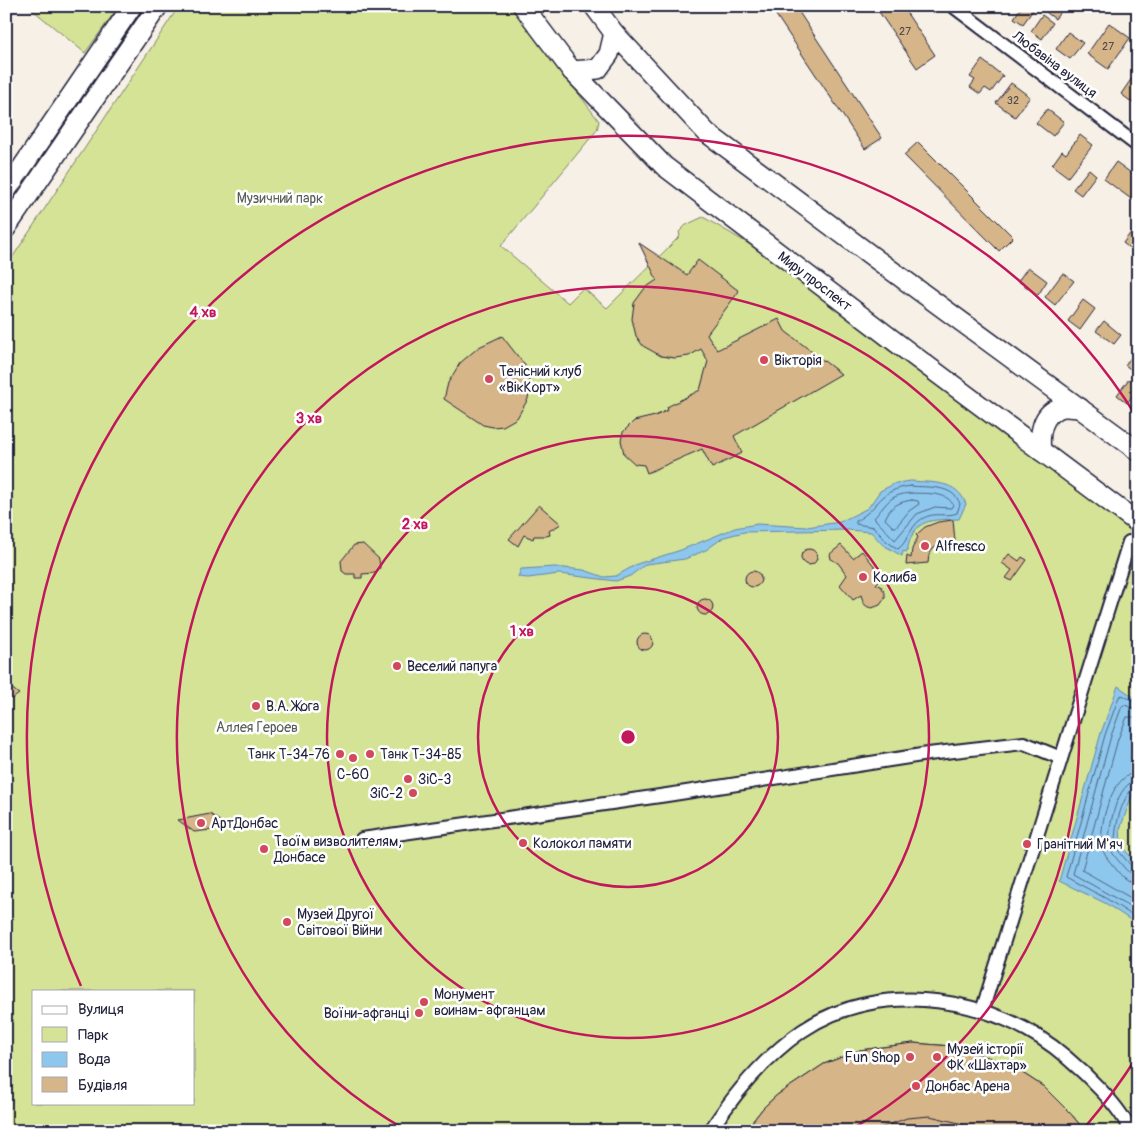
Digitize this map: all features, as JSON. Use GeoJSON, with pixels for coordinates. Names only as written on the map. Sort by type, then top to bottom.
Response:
{"type":"FeatureCollection","features":[{"type":"Feature","properties":{"kind":"main road"},"geometry":{"type":"LineString","coordinates":[[6,191],[132,6]]}},
{"type":"Feature","properties":{"kind":"main road"},"geometry":{"type":"LineString","coordinates":[[6,228],[93,98],[158,6]]}},
{"type":"Feature","properties":{"kind":"main road","name":"Миру проспект"},"geometry":{"type":"LineString","coordinates":[[523,6],[572,71],[664,166],[1138,523]]}},
{"type":"Feature","properties":{"kind":"main road"},"geometry":{"type":"LineString","coordinates":[[594,6],[614,33],[707,133],[872,257],[1138,451]]}},
{"type":"Feature","properties":{"kind":"main road"},"geometry":{"type":"LineString","coordinates":[[572,71],[598,69],[609,54],[614,33]]}},
{"type":"Feature","properties":{"kind":"main road"},"geometry":{"type":"LineString","coordinates":[[1041,451],[1039,435],[1046,417],[1059,408],[1080,408]]}},
{"type":"Feature","properties":{"kind":"street","name":"Любавіна вулиця"},"geometry":{"type":"LineString","coordinates":[[953,6],[1138,146]]}},
{"type":"Feature","properties":{"kind":"street"},"geometry":{"type":"LineString","coordinates":[[982,1011],[1129,542]]}},
{"type":"Feature","properties":{"kind":"street"},"geometry":{"type":"LineString","coordinates":[[362,839],[947,752],[1024,743],[1061,758]]}},
{"type":"Feature","properties":{"kind":"street"},"geometry":{"type":"LineString","coordinates":[[710,1131],[744,1084],[803,1031],[846,1009],[912,999],[950,1002],[982,1011],[1018,1025],[1054,1046],[1094,1081],[1130,1131]]}},
{"type":"Feature","properties":{"kind":"green space"},"geometry":{"type":"Polygon","coordinates":[[[28,6],[119,6],[85,53],[28,6]]]}},
{"type":"Feature","properties":{"kind":"green space"},"geometry":{"type":"Polygon","coordinates":[[[179,6],[513,6],[599,121],[597,130],[501,246],[568,303],[583,288],[607,308],[680,236],[679,232],[686,225],[703,217],[759,250],[891,352],[1138,534],[1138,1131],[6,1131],[6,267],[179,6]]]}},
{"type":"Feature","properties":{"kind":"water"},"geometry":{"type":"Polygon","coordinates":[[[911,481],[943,484],[957,491],[966,504],[959,519],[932,521],[919,526],[914,532],[907,552],[903,551],[902,556],[883,545],[871,532],[848,530],[744,532],[724,537],[706,550],[685,559],[646,564],[630,576],[616,581],[559,574],[528,578],[518,577],[521,569],[555,567],[584,570],[604,577],[616,576],[637,564],[681,550],[735,528],[757,524],[807,527],[840,522],[868,508],[880,491],[896,483],[911,481]]]}},
{"type":"Feature","properties":{"kind":"water"},"geometry":{"type":"Polygon","coordinates":[[[1118,686],[1138,700],[1138,789],[1132,796],[1120,829],[1121,845],[1138,866],[1138,925],[1105,903],[1059,881],[1101,733],[1118,686]]]}},
{"type":"Feature","properties":{"kind":"building"},"geometry":{"type":"Polygon","coordinates":[[[770,6],[795,6],[882,138],[865,149],[770,6]]]}},
{"type":"Feature","properties":{"kind":"building"},"geometry":{"type":"Polygon","coordinates":[[[875,6],[902,6],[935,55],[917,68],[875,6]]]}},
{"type":"Feature","properties":{"kind":"building"},"geometry":{"type":"Polygon","coordinates":[[[1022,6],[1036,6],[1023,24],[1014,18],[1022,6]]]}},
{"type":"Feature","properties":{"kind":"building"},"geometry":{"type":"Polygon","coordinates":[[[1044,6],[1065,6],[1055,19],[1042,9],[1044,6]]]}},
{"type":"Feature","properties":{"kind":"building"},"geometry":{"type":"Polygon","coordinates":[[[1042,15],[1053,23],[1042,39],[1031,31],[1042,15]]]}},
{"type":"Feature","properties":{"kind":"building"},"geometry":{"type":"Polygon","coordinates":[[[1109,23],[1130,38],[1108,69],[1087,54],[1109,23]]]}},
{"type":"Feature","properties":{"kind":"building"},"geometry":{"type":"Polygon","coordinates":[[[1068,32],[1083,43],[1070,59],[1056,49],[1068,32]]]}},
{"type":"Feature","properties":{"kind":"building"},"geometry":{"type":"Polygon","coordinates":[[[982,60],[1003,76],[991,92],[985,88],[980,94],[970,87],[975,80],[970,77],[982,60]]]}},
{"type":"Feature","properties":{"kind":"building"},"geometry":{"type":"Polygon","coordinates":[[[1132,78],[1138,82],[1138,96],[1133,103],[1121,94],[1132,78]]]}},
{"type":"Feature","properties":{"kind":"building"},"geometry":{"type":"Polygon","coordinates":[[[1011,83],[1030,97],[1015,117],[996,103],[1011,83]]]}},
{"type":"Feature","properties":{"kind":"building"},"geometry":{"type":"Polygon","coordinates":[[[1047,109],[1064,122],[1053,136],[1036,123],[1047,109]]]}},
{"type":"Feature","properties":{"kind":"building"},"geometry":{"type":"Polygon","coordinates":[[[1080,135],[1093,145],[1068,177],[1052,165],[1062,151],[1066,154],[1080,135]]]}},
{"type":"Feature","properties":{"kind":"building"},"geometry":{"type":"Polygon","coordinates":[[[918,142],[1013,237],[999,251],[904,155],[918,142]]]}},
{"type":"Feature","properties":{"kind":"building"},"geometry":{"type":"Polygon","coordinates":[[[1116,162],[1138,178],[1138,204],[1104,179],[1116,162]]]}},
{"type":"Feature","properties":{"kind":"building"},"geometry":{"type":"Polygon","coordinates":[[[1089,169],[1096,175],[1081,195],[1073,189],[1089,169]]]}},
{"type":"Feature","properties":{"kind":"building"},"geometry":{"type":"Polygon","coordinates":[[[1138,223],[1138,253],[1137,254],[1123,243],[1138,223]]]}},
{"type":"Feature","properties":{"kind":"building","name":"Вікторія"},"geometry":{"type":"Polygon","coordinates":[[[639,243],[687,275],[698,260],[739,291],[707,334],[717,350],[779,319],[785,331],[841,374],[734,436],[742,453],[712,468],[702,449],[647,473],[644,465],[635,464],[624,454],[621,440],[623,432],[634,421],[655,416],[668,410],[667,407],[700,390],[708,361],[701,349],[689,356],[675,358],[661,356],[643,346],[636,336],[632,319],[634,303],[645,288],[657,280],[639,243]]]}},
{"type":"Feature","properties":{"kind":"building"},"geometry":{"type":"Polygon","coordinates":[[[1028,267],[1047,281],[1038,295],[1018,281],[1028,267]]]}},
{"type":"Feature","properties":{"kind":"building"},"geometry":{"type":"Polygon","coordinates":[[[1063,273],[1074,281],[1055,305],[1045,297],[1063,273]]]}},
{"type":"Feature","properties":{"kind":"building"},"geometry":{"type":"Polygon","coordinates":[[[1083,300],[1095,309],[1080,330],[1068,321],[1083,300]]]}},
{"type":"Feature","properties":{"kind":"building"},"geometry":{"type":"Polygon","coordinates":[[[1104,321],[1121,335],[1114,344],[1096,331],[1104,321]]]}},
{"type":"Feature","properties":{"kind":"building","name":"Тенісний клуб «ВікКорт»"},"geometry":{"type":"Polygon","coordinates":[[[502,336],[527,368],[521,374],[527,376],[530,383],[528,399],[517,418],[503,426],[493,427],[483,425],[444,399],[448,383],[460,363],[479,347],[502,336]]]}},
{"type":"Feature","properties":{"kind":"building"},"geometry":{"type":"Polygon","coordinates":[[[1138,349],[1138,375],[1125,365],[1138,349]]]}},
{"type":"Feature","properties":{"kind":"building"},"geometry":{"type":"Polygon","coordinates":[[[1129,379],[1138,386],[1138,389],[1127,403],[1117,395],[1129,379]]]}},
{"type":"Feature","properties":{"kind":"building"},"geometry":{"type":"Polygon","coordinates":[[[539,505],[561,524],[549,531],[550,535],[534,536],[533,539],[524,535],[518,546],[509,539],[539,505]]]}},
{"type":"Feature","properties":{"kind":"building","name":"Alfresco"},"geometry":{"type":"Polygon","coordinates":[[[953,520],[955,541],[941,543],[933,549],[929,555],[928,563],[906,565],[907,556],[911,558],[912,549],[918,537],[916,535],[925,527],[938,522],[953,520]]]}},
{"type":"Feature","properties":{"kind":"building"},"geometry":{"type":"Polygon","coordinates":[[[363,544],[379,559],[380,568],[375,573],[362,574],[362,578],[355,578],[355,574],[346,574],[342,571],[341,561],[354,545],[363,544]]]}},
{"type":"Feature","properties":{"kind":"building","name":"Колиба"},"geometry":{"type":"Polygon","coordinates":[[[841,545],[853,558],[862,551],[881,574],[881,579],[876,584],[881,586],[885,593],[885,598],[880,605],[872,608],[868,607],[864,604],[861,595],[853,600],[840,585],[847,575],[838,563],[831,559],[830,554],[841,545]]]}},
{"type":"Feature","properties":{"kind":"building"},"geometry":{"type":"Polygon","coordinates":[[[809,549],[815,551],[817,557],[815,563],[809,565],[803,563],[801,557],[803,551],[809,549]]]}},
{"type":"Feature","properties":{"kind":"building"},"geometry":{"type":"Polygon","coordinates":[[[1009,554],[1019,561],[1022,557],[1027,560],[1012,581],[1006,578],[1012,570],[1002,563],[1009,554]]]}},
{"type":"Feature","properties":{"kind":"building"},"geometry":{"type":"Polygon","coordinates":[[[753,571],[759,573],[761,579],[759,585],[753,587],[747,585],[745,579],[747,573],[753,571]]]}},
{"type":"Feature","properties":{"kind":"building"},"geometry":{"type":"Polygon","coordinates":[[[705,599],[711,601],[713,607],[711,613],[705,615],[699,613],[697,607],[699,601],[705,599]]]}},
{"type":"Feature","properties":{"kind":"building"},"geometry":{"type":"Polygon","coordinates":[[[645,634],[651,636],[653,642],[651,648],[645,650],[639,648],[637,642],[639,636],[645,634]]]}},
{"type":"Feature","properties":{"kind":"building"},"geometry":{"type":"Polygon","coordinates":[[[6,684],[19,694],[12,699],[6,694],[6,684]]]}},
{"type":"Feature","properties":{"kind":"building"},"geometry":{"type":"Polygon","coordinates":[[[210,814],[229,828],[194,832],[178,820],[210,814]]]}},
{"type":"Feature","properties":{"kind":"building","name":"Донбас Арена"},"geometry":{"type":"Polygon","coordinates":[[[913,1043],[951,1046],[1007,1063],[1044,1087],[1085,1131],[745,1131],[763,1108],[777,1095],[824,1064],[860,1050],[913,1043]]]}},
{"type":"Feature","properties":{"kind":"building","name":"Донбас Арена"},"geometry":{"type":"Polygon","coordinates":[[[913,1043],[951,1046],[1007,1063],[1044,1087],[1085,1131],[977,1131],[959,1123],[930,1116],[907,1118],[872,1131],[745,1131],[763,1108],[777,1095],[824,1064],[860,1050],[913,1043]]]}},
{"type":"Feature","properties":{"kind":"place","name":"Вікторія"},"geometry":{"type":"Point","coordinates":[764,360]}},
{"type":"Feature","properties":{"kind":"place","name":"Тенісний клуб «ВікКорт»"},"geometry":{"type":"Point","coordinates":[489,379]}},
{"type":"Feature","properties":{"kind":"place","name":"Alfresco"},"geometry":{"type":"Point","coordinates":[925,546]}},
{"type":"Feature","properties":{"kind":"place","name":"Колиба"},"geometry":{"type":"Point","coordinates":[863,577]}},
{"type":"Feature","properties":{"kind":"place","name":"Веселий папуга"},"geometry":{"type":"Point","coordinates":[397,666]}},
{"type":"Feature","properties":{"kind":"place","name":"В.А. Жога"},"geometry":{"type":"Point","coordinates":[256,706]}},
{"type":"Feature","properties":{"kind":"place","name":"Танк Т-34-76"},"geometry":{"type":"Point","coordinates":[340,754]}},
{"type":"Feature","properties":{"kind":"place","name":"Танк Т-34-85"},"geometry":{"type":"Point","coordinates":[370,754]}},
{"type":"Feature","properties":{"kind":"place","name":"С-60"},"geometry":{"type":"Point","coordinates":[353,758]}},
{"type":"Feature","properties":{"kind":"place","name":"ЗіС-3"},"geometry":{"type":"Point","coordinates":[408,779]}},
{"type":"Feature","properties":{"kind":"place","name":"ЗіС-2"},"geometry":{"type":"Point","coordinates":[413,793]}},
{"type":"Feature","properties":{"kind":"place","name":"АртДонбас"},"geometry":{"type":"Point","coordinates":[201,823]}},
{"type":"Feature","properties":{"kind":"place","name":"Колокол памяти"},"geometry":{"type":"Point","coordinates":[523,843]}},
{"type":"Feature","properties":{"kind":"place","name":"Гранітний М'яч"},"geometry":{"type":"Point","coordinates":[1027,844]}},
{"type":"Feature","properties":{"kind":"place","name":"Твоїм визволителям, Донбасе"},"geometry":{"type":"Point","coordinates":[264,849]}},
{"type":"Feature","properties":{"kind":"place","name":"Музей Другої Світової Війни"},"geometry":{"type":"Point","coordinates":[287,922]}},
{"type":"Feature","properties":{"kind":"place","name":"Монумент воинам- афганцам"},"geometry":{"type":"Point","coordinates":[424,1002]}},
{"type":"Feature","properties":{"kind":"place","name":"Воїни-афганці"},"geometry":{"type":"Point","coordinates":[419,1013]}},
{"type":"Feature","properties":{"kind":"place","name":"Fun Shop"},"geometry":{"type":"Point","coordinates":[910,1057]}},
{"type":"Feature","properties":{"kind":"place","name":"Музей історії ФК «Шахтар»"},"geometry":{"type":"Point","coordinates":[937,1057]}},
{"type":"Feature","properties":{"kind":"place","name":"Донбас Арена"},"geometry":{"type":"Point","coordinates":[916,1086]}},
{"type":"Feature","properties":{"kind":"park label","name":"Музичний парк"},"geometry":{"type":"Point","coordinates":[280,198]}},
{"type":"Feature","properties":{"kind":"park label","name":"Аллея Героев"},"geometry":{"type":"Point","coordinates":[257,727]}}]}
